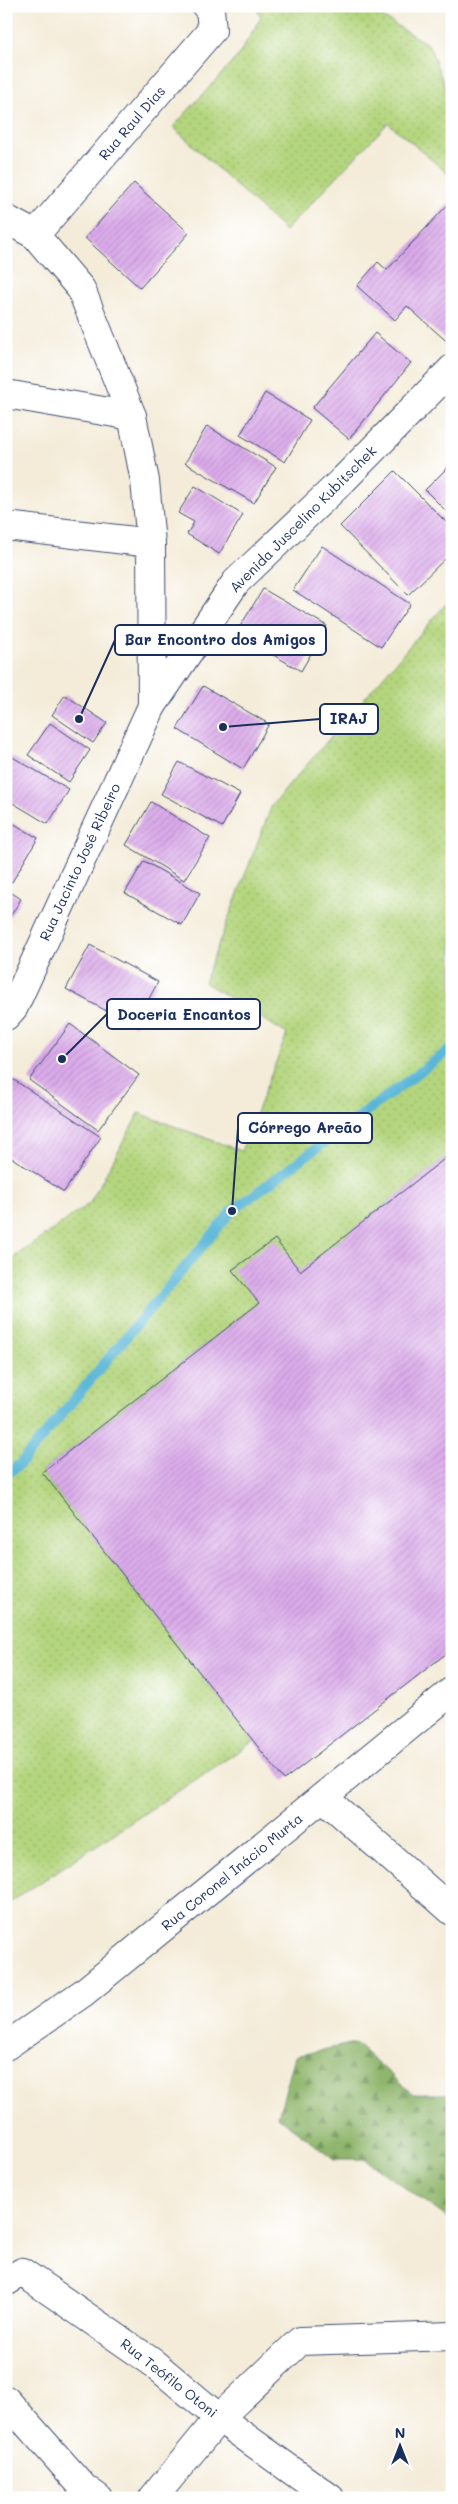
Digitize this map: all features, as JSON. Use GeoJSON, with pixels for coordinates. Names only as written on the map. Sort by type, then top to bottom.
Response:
{"type":"FeatureCollection","features":[{"type":"Feature","properties":{"kind":"street","name":"Rua Raul Dias"},"geometry":{"type":"LineString","coordinates":[[34,235],[212,30],[210,9],[206,6]]}},
{"type":"Feature","properties":{"kind":"street"},"geometry":{"type":"LineString","coordinates":[[6,219],[34,235],[81,289],[132,416],[145,480],[151,543],[152,706]]}},
{"type":"Feature","properties":{"kind":"street","name":"Avenida Juscelino Kubitschek"},"geometry":{"type":"LineString","coordinates":[[152,706],[236,582],[343,480],[452,369]]}},
{"type":"Feature","properties":{"kind":"street"},"geometry":{"type":"LineString","coordinates":[[6,394],[132,416]]}},
{"type":"Feature","properties":{"kind":"street"},"geometry":{"type":"LineString","coordinates":[[6,526],[151,543]]}},
{"type":"Feature","properties":{"kind":"street","name":"Rua Jacinto José Ribeiro"},"geometry":{"type":"LineString","coordinates":[[6,1016],[14,1007],[152,706]]}},
{"type":"Feature","properties":{"kind":"street","name":"Rua Coronel Inácio Murta"},"geometry":{"type":"LineString","coordinates":[[6,2046],[83,1993],[452,1691]]}},
{"type":"Feature","properties":{"kind":"street"},"geometry":{"type":"LineString","coordinates":[[323,1797],[452,1911]]}},
{"type":"Feature","properties":{"kind":"street","name":"Rua Teófilo Otoni"},"geometry":{"type":"LineString","coordinates":[[6,2282],[22,2272],[152,2362],[219,2418],[330,2498]]}},
{"type":"Feature","properties":{"kind":"street"},"geometry":{"type":"LineString","coordinates":[[153,2498],[219,2418],[300,2340],[452,2336]]}},
{"type":"Feature","properties":{"kind":"street"},"geometry":{"type":"LineString","coordinates":[[6,2400],[85,2494]]}},
{"type":"Feature","properties":{"kind":"green space"},"geometry":{"type":"Polygon","coordinates":[[[255,6],[364,6],[429,45],[447,92],[452,95],[452,177],[388,123],[285,231],[173,127],[238,56],[261,17],[255,6]]]}},
{"type":"Feature","properties":{"kind":"green space"},"geometry":{"type":"Polygon","coordinates":[[[452,597],[452,1153],[42,1472],[254,1741],[6,1905],[6,1263],[90,1203],[139,1113],[241,1151],[287,1034],[204,982],[272,805],[452,597]]]}},
{"type":"Feature","properties":{"kind":"green space"},"geometry":{"type":"Polygon","coordinates":[[[355,2043],[413,2094],[452,2094],[452,2221],[364,2159],[334,2159],[278,2117],[295,2056],[355,2043]]]}},
{"type":"Feature","properties":{"kind":"building"},"geometry":{"type":"Polygon","coordinates":[[[440,6],[452,6],[452,14],[440,6]]]}},
{"type":"Feature","properties":{"kind":"building"},"geometry":{"type":"Polygon","coordinates":[[[134,183],[189,233],[140,288],[85,238],[134,183]]]}},
{"type":"Feature","properties":{"kind":"building"},"geometry":{"type":"Polygon","coordinates":[[[452,200],[452,346],[407,306],[395,320],[357,286],[378,262],[387,270],[452,200]]]}},
{"type":"Feature","properties":{"kind":"building"},"geometry":{"type":"Polygon","coordinates":[[[375,333],[411,363],[349,439],[312,408],[375,333]]]}},
{"type":"Feature","properties":{"kind":"building"},"geometry":{"type":"Polygon","coordinates":[[[265,393],[310,420],[285,462],[240,435],[265,393]]]}},
{"type":"Feature","properties":{"kind":"building"},"geometry":{"type":"Polygon","coordinates":[[[207,426],[276,467],[254,503],[185,463],[207,426]]]}},
{"type":"Feature","properties":{"kind":"building"},"geometry":{"type":"Polygon","coordinates":[[[452,463],[452,517],[425,490],[452,463]]]}},
{"type":"Feature","properties":{"kind":"building"},"geometry":{"type":"Polygon","coordinates":[[[395,471],[452,528],[452,552],[408,595],[340,526],[395,471]]]}},
{"type":"Feature","properties":{"kind":"building"},"geometry":{"type":"Polygon","coordinates":[[[195,486],[243,515],[219,554],[187,534],[194,522],[178,513],[195,486]]]}},
{"type":"Feature","properties":{"kind":"building"},"geometry":{"type":"Polygon","coordinates":[[[322,546],[410,604],[381,647],[293,590],[322,546]]]}},
{"type":"Feature","properties":{"kind":"building"},"geometry":{"type":"Polygon","coordinates":[[[263,589],[327,626],[301,671],[236,633],[263,589]]]}},
{"type":"Feature","properties":{"kind":"building"},"geometry":{"type":"Polygon","coordinates":[[[203,686],[269,724],[243,769],[177,729],[203,686]]]}},
{"type":"Feature","properties":{"kind":"building"},"geometry":{"type":"Polygon","coordinates":[[[65,695],[107,723],[93,743],[52,715],[65,695]]]}},
{"type":"Feature","properties":{"kind":"building"},"geometry":{"type":"Polygon","coordinates":[[[50,723],[90,750],[69,782],[28,755],[50,723]]]}},
{"type":"Feature","properties":{"kind":"building"},"geometry":{"type":"Polygon","coordinates":[[[9,755],[69,790],[48,824],[6,799],[6,760],[9,755]]]}},
{"type":"Feature","properties":{"kind":"building"},"geometry":{"type":"Polygon","coordinates":[[[179,762],[240,794],[222,827],[161,794],[179,762]]]}},
{"type":"Feature","properties":{"kind":"building"},"geometry":{"type":"Polygon","coordinates":[[[151,802],[210,838],[184,880],[126,845],[151,802]]]}},
{"type":"Feature","properties":{"kind":"building"},"geometry":{"type":"Polygon","coordinates":[[[6,819],[38,838],[12,882],[6,879],[6,819]]]}},
{"type":"Feature","properties":{"kind":"building"},"geometry":{"type":"Polygon","coordinates":[[[144,861],[200,893],[182,925],[125,893],[144,861]]]}},
{"type":"Feature","properties":{"kind":"building"},"geometry":{"type":"Polygon","coordinates":[[[6,889],[21,899],[6,923],[6,889]]]}},
{"type":"Feature","properties":{"kind":"building"},"geometry":{"type":"Polygon","coordinates":[[[90,945],[158,982],[134,1026],[66,989],[90,945]]]}},
{"type":"Feature","properties":{"kind":"building"},"geometry":{"type":"Polygon","coordinates":[[[70,1024],[139,1075],[98,1130],[29,1080],[70,1024]]]}},
{"type":"Feature","properties":{"kind":"building"},"geometry":{"type":"Polygon","coordinates":[[[11,1078],[101,1137],[64,1192],[6,1154],[6,1085],[11,1078]]]}},
{"type":"Feature","properties":{"kind":"building"},"geometry":{"type":"Polygon","coordinates":[[[452,1153],[452,1649],[284,1780],[42,1472],[259,1303],[232,1270],[275,1239],[300,1271],[452,1153]]]}},
{"type":"Feature","properties":{"kind":"waterway"},"geometry":{"type":"LineString","coordinates":[[6,1475],[20,1464],[232,1211],[452,1048]]}},
{"type":"Feature","properties":{"kind":"place","name":"Bar Encontro dos Amigos"},"geometry":{"type":"Point","coordinates":[79,719]}},
{"type":"Feature","properties":{"kind":"place","name":"IRAJ"},"geometry":{"type":"Point","coordinates":[223,727]}},
{"type":"Feature","properties":{"kind":"place","name":"Doceria Encantos"},"geometry":{"type":"Point","coordinates":[62,1059]}},
{"type":"Feature","properties":{"kind":"place","name":"Córrego Areão"},"geometry":{"type":"Point","coordinates":[232,1211]}}]}
